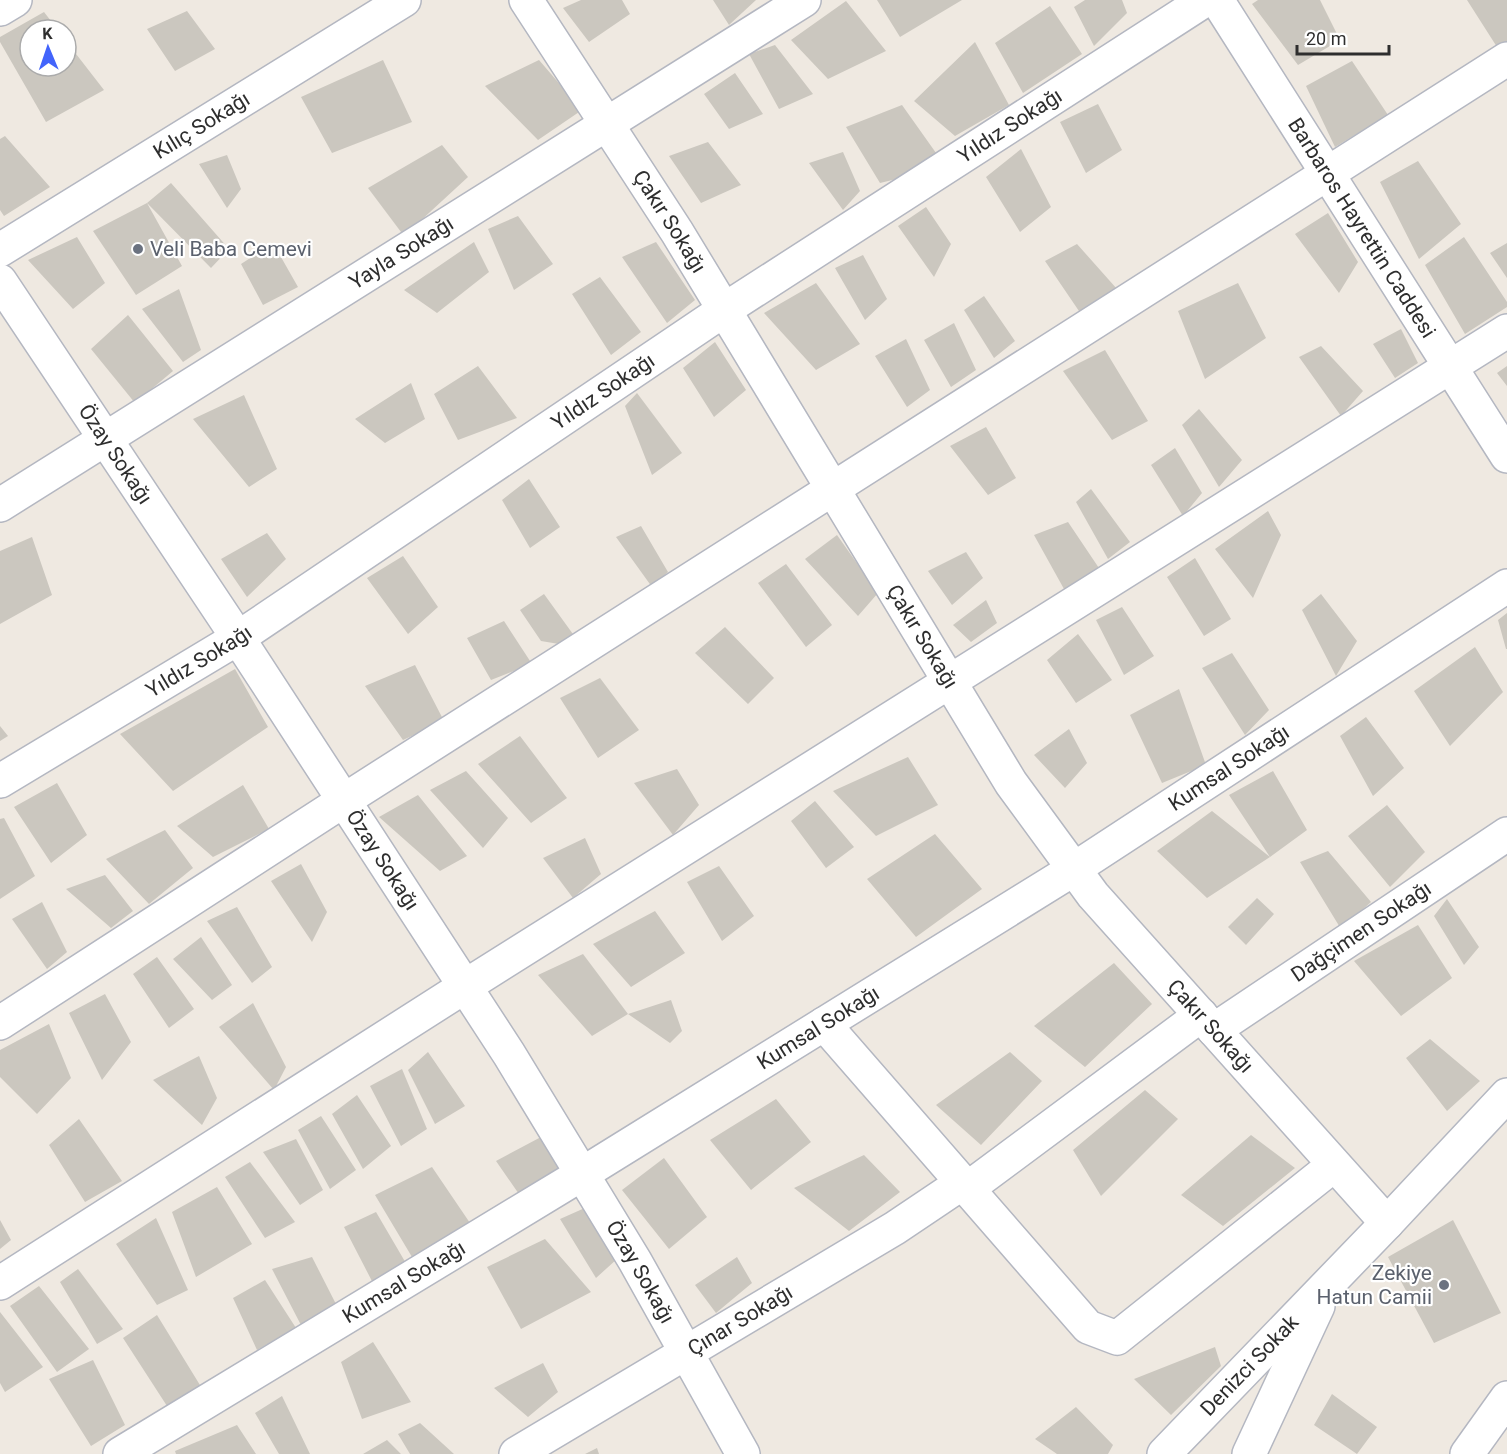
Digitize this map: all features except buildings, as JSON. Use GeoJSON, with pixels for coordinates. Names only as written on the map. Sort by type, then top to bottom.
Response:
{"type":"FeatureCollection","features":[{"type":"Feature","properties":{"kind":"street"},"geometry":{"type":"LineString","coordinates":[[0,9],[15,0]]}},
{"type":"Feature","properties":{"kind":"street","name":"Kılıç Sokağı"},"geometry":{"type":"LineString","coordinates":[[0,250],[404,0]]}},
{"type":"Feature","properties":{"kind":"street","name":"Çakır Sokağı"},"geometry":{"type":"LineString","coordinates":[[526,0],[677,232],[1011,783],[1093,895],[1387,1223]]}},
{"type":"Feature","properties":{"kind":"street","name":"Yayla Sokağı"},"geometry":{"type":"LineString","coordinates":[[0,506],[804,0]]}},
{"type":"Feature","properties":{"kind":"street","name":"Yıldız Sokağı"},"geometry":{"type":"LineString","coordinates":[[0,781],[238,638],[724,310],[1205,0]]}},
{"type":"Feature","properties":{"kind":"street","name":"Barbaros Hayrettin Caddesi"},"geometry":{"type":"LineString","coordinates":[[1216,0],[1507,456]]}},
{"type":"Feature","properties":{"kind":"street"},"geometry":{"type":"LineString","coordinates":[[0,1023],[343,801],[1507,59]]}},
{"type":"Feature","properties":{"kind":"street","name":"Özay Sokağı"},"geometry":{"type":"LineString","coordinates":[[0,281],[238,638],[509,1054],[635,1261],[743,1454]]}},
{"type":"Feature","properties":{"kind":"street"},"geometry":{"type":"LineString","coordinates":[[0,1283],[464,987],[951,683],[1507,331]]}},
{"type":"Feature","properties":{"kind":"street","name":"Kumsal Sokağı"},"geometry":{"type":"LineString","coordinates":[[120,1454],[582,1174],[1074,869],[1507,586]]}},
{"type":"Feature","properties":{"kind":"street","name":"Dağçimen Sokağı"},"geometry":{"type":"LineString","coordinates":[[965,1186],[1208,1023],[1507,834]]}},
{"type":"Feature","properties":{"kind":"street"},"geometry":{"type":"LineString","coordinates":[[824,1024],[1088,1327],[1117,1338],[1334,1165]]}},
{"type":"Feature","properties":{"kind":"street","name":"Denizci Sokak"},"geometry":{"type":"LineString","coordinates":[[1164,1454],[1507,1095]]}},
{"type":"Feature","properties":{"kind":"street","name":"Çınar Sokağı"},"geometry":{"type":"LineString","coordinates":[[516,1454],[965,1186]]}},
{"type":"Feature","properties":{"kind":"street"},"geometry":{"type":"LineString","coordinates":[[1249,1454],[1329,1283]]}},
{"type":"Feature","properties":{"kind":"street"},"geometry":{"type":"LineString","coordinates":[[1467,1454],[1507,1398]]}},
{"type":"Feature","properties":{"kind":"place","name":"Veli Baba Cemevi"},"geometry":{"type":"Point","coordinates":[138,249]}},
{"type":"Feature","properties":{"kind":"place","name":"Zekiye Hatun Camii"},"geometry":{"type":"Point","coordinates":[1444,1285]}}]}
